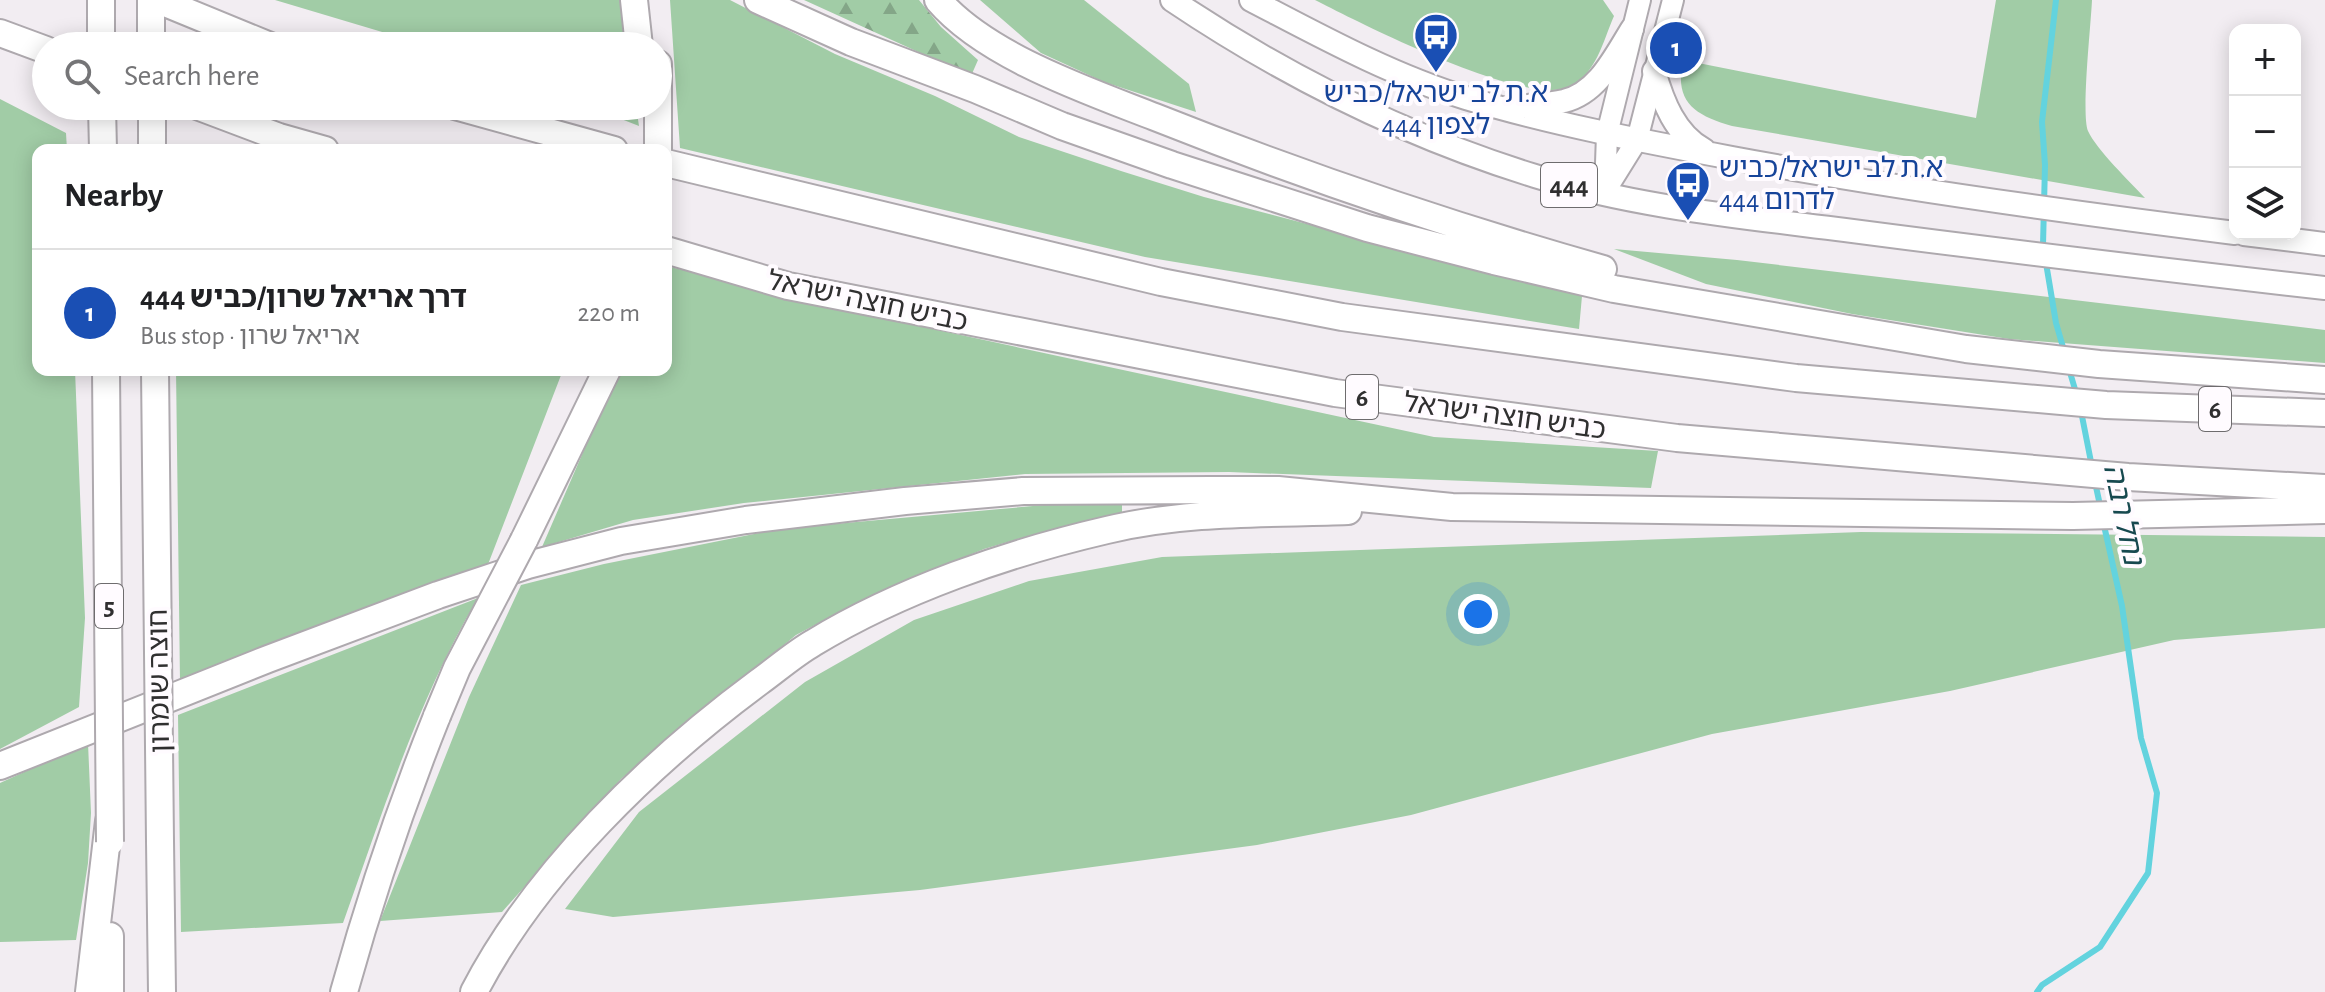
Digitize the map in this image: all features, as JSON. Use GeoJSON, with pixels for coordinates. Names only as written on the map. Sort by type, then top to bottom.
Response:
{"type":"FeatureCollection","features":[{"type":"Feature","properties":{"kind":"highway"},"geometry":{"type":"LineString","coordinates":[[101,0],[101,32]]}},
{"type":"Feature","properties":{"kind":"highway"},"geometry":{"type":"LineString","coordinates":[[151,0],[151,32]]}},
{"type":"Feature","properties":{"kind":"highway"},"geometry":{"type":"LineString","coordinates":[[158,0],[236,32]]}},
{"type":"Feature","properties":{"kind":"highway"},"geometry":{"type":"LineString","coordinates":[[634,0],[637,32]]}},
{"type":"Feature","properties":{"kind":"highway"},"geometry":{"type":"LineString","coordinates":[[653,0],[656,32]]}},
{"type":"Feature","properties":{"kind":"highway"},"geometry":{"type":"LineString","coordinates":[[758,0],[851,42],[1062,126],[1172,165],[1367,228],[1614,289],[1952,347],[2099,364],[2325,380]]}},
{"type":"Feature","properties":{"kind":"highway"},"geometry":{"type":"LineString","coordinates":[[938,0],[952,17],[1016,58],[1224,144],[1334,184],[1539,250],[1764,315]]}},
{"type":"Feature","properties":{"kind":"highway"},"geometry":{"type":"LineString","coordinates":[[0,33],[32,45]]}},
{"type":"Feature","properties":{"kind":"highway"},"geometry":{"type":"LineString","coordinates":[[102,120],[103,144]]}},
{"type":"Feature","properties":{"kind":"highway"},"geometry":{"type":"LineString","coordinates":[[152,120],[152,144]]}},
{"type":"Feature","properties":{"kind":"highway"},"geometry":{"type":"LineString","coordinates":[[234,120],[304,144]]}},
{"type":"Feature","properties":{"kind":"highway"},"geometry":{"type":"LineString","coordinates":[[506,120],[592,144]]}},
{"type":"Feature","properties":{"kind":"highway"},"geometry":{"type":"LineString","coordinates":[[641,144],[642,120]]}},
{"type":"Feature","properties":{"kind":"highway"},"geometry":{"type":"LineString","coordinates":[[658,120],[658,144]]}},
{"type":"Feature","properties":{"kind":"highway","name":"6"},"geometry":{"type":"LineString","coordinates":[[672,164],[1161,282],[1342,317],[1796,378],[2054,402],[2325,413]]}},
{"type":"Feature","properties":{"kind":"highway","name":"כביש חוצה ישראל"},"geometry":{"type":"LineString","coordinates":[[672,252],[788,286],[1335,393],[1677,438],[2128,477],[2325,488]]}},
{"type":"Feature","properties":{"kind":"highway","name":"חוצה שומרון"},"geometry":{"type":"LineString","coordinates":[[106,376],[109,834],[103,927],[110,992]]}},
{"type":"Feature","properties":{"kind":"highway","name":"חוצה שומרון"},"geometry":{"type":"LineString","coordinates":[[155,376],[162,992]]}},
{"type":"Feature","properties":{"kind":"highway"},"geometry":{"type":"LineString","coordinates":[[524,540],[587,376]]}},
{"type":"Feature","properties":{"kind":"highway"},"geometry":{"type":"LineString","coordinates":[[344,992],[413,777],[457,668],[604,376]]}},
{"type":"Feature","properties":{"kind":"highway"},"geometry":{"type":"LineString","coordinates":[[0,766],[438,595],[528,565],[621,541],[778,516],[1023,491],[1278,490],[1452,507]]}},
{"type":"Feature","properties":{"kind":"highway"},"geometry":{"type":"LineString","coordinates":[[474,992],[487,967],[542,888],[661,761],[733,701],[812,643],[882,606],[945,580],[1033,550],[1122,527],[1180,517],[1452,507],[2073,516],[2325,510]]}},
{"type":"Feature","properties":{"kind":"highway"},"geometry":{"type":"LineString","coordinates":[[89,992],[103,927]]}},
{"type":"Feature","properties":{"kind":"main road","name":"444"},"geometry":{"type":"LineString","coordinates":[[1172,0],[1226,36],[1350,105],[1468,154],[1538,177],[1690,210],[2325,288]]}},
{"type":"Feature","properties":{"kind":"main road","name":"444"},"geometry":{"type":"LineString","coordinates":[[1251,0],[1355,53],[1463,97],[1607,134],[2002,202],[2229,232]]}},
{"type":"Feature","properties":{"kind":"main road"},"geometry":{"type":"LineString","coordinates":[[1604,193],[1607,134],[1640,0]]}},
{"type":"Feature","properties":{"kind":"main road"},"geometry":{"type":"LineString","coordinates":[[1604,193],[1637,140],[1673,0]]}},
{"type":"Feature","properties":{"kind":"main road"},"geometry":{"type":"LineString","coordinates":[[1506,109],[1575,97],[1604,75],[1632,29]]}},
{"type":"Feature","properties":{"kind":"main road"},"geometry":{"type":"LineString","coordinates":[[1654,71],[1661,94],[1683,133],[1712,154]]}},
{"type":"Feature","properties":{"kind":"main road"},"geometry":{"type":"LineString","coordinates":[[2293,240],[2325,244]]}},
{"type":"Feature","properties":{"kind":"green space"},"geometry":{"type":"Polygon","coordinates":[[[275,0],[620,0],[626,32],[382,32],[275,0]]]}},
{"type":"Feature","properties":{"kind":"green space"},"geometry":{"type":"Polygon","coordinates":[[[670,0],[730,0],[835,54],[935,96],[1019,137],[1121,171],[1204,197],[1582,296],[1579,329],[1145,257],[680,148],[670,0]]]}},
{"type":"Feature","properties":{"kind":"green space"},"geometry":{"type":"Polygon","coordinates":[[[804,0],[919,0],[941,27],[978,60],[971,76],[804,0]]]}},
{"type":"Feature","properties":{"kind":"green space"},"geometry":{"type":"Polygon","coordinates":[[[980,0],[1084,0],[1189,84],[1196,112],[1104,82],[1041,53],[980,0]]]}},
{"type":"Feature","properties":{"kind":"green space"},"geometry":{"type":"Polygon","coordinates":[[[1315,0],[1603,0],[1614,16],[1598,56],[1586,74],[1569,87],[1547,90],[1517,85],[1442,60],[1315,0]]]}},
{"type":"Feature","properties":{"kind":"green space"},"geometry":{"type":"Polygon","coordinates":[[[1996,0],[2092,0],[2086,88],[2088,131],[2106,156],[2145,198],[1732,126],[1697,111],[1690,105],[1682,86],[1683,60],[1976,118],[1996,0]]]}},
{"type":"Feature","properties":{"kind":"green space"},"geometry":{"type":"Polygon","coordinates":[[[0,99],[32,115],[32,120],[41,120],[66,133],[67,144],[32,144],[32,376],[75,376],[85,618],[79,707],[0,749],[0,99]]]}},
{"type":"Feature","properties":{"kind":"green space"},"geometry":{"type":"Polygon","coordinates":[[[624,120],[638,120],[639,126],[624,120]]]}},
{"type":"Feature","properties":{"kind":"green space"},"geometry":{"type":"Polygon","coordinates":[[[1614,249],[1737,260],[2325,330],[2325,363],[2009,339],[1852,314],[1706,284],[1614,249]]]}},
{"type":"Feature","properties":{"kind":"green space"},"geometry":{"type":"Polygon","coordinates":[[[672,267],[905,323],[1434,437],[1658,451],[1651,488],[1229,472],[1025,474],[744,503],[633,520],[542,547],[619,376],[672,376],[672,267]]]}},
{"type":"Feature","properties":{"kind":"green space"},"geometry":{"type":"Polygon","coordinates":[[[176,376],[561,376],[487,567],[180,681],[176,376]]]}},
{"type":"Feature","properties":{"kind":"green space"},"geometry":{"type":"Polygon","coordinates":[[[1122,498],[1122,517],[1042,532],[984,549],[866,598],[796,635],[621,779],[502,912],[380,921],[469,697],[521,585],[604,564],[779,529],[1122,498]]]}},
{"type":"Feature","properties":{"kind":"green space"},"geometry":{"type":"Polygon","coordinates":[[[1861,532],[2325,537],[2325,628],[2174,640],[1950,691],[1712,734],[1411,815],[1257,845],[920,890],[613,917],[565,909],[639,812],[805,682],[914,620],[1029,581],[1162,557],[1861,532]]]}},
{"type":"Feature","properties":{"kind":"green space"},"geometry":{"type":"Polygon","coordinates":[[[478,598],[419,716],[343,923],[181,932],[178,715],[478,598]]]}},
{"type":"Feature","properties":{"kind":"green space"},"geometry":{"type":"Polygon","coordinates":[[[88,743],[91,813],[88,863],[76,940],[0,942],[0,783],[88,743]]]}},
{"type":"Feature","properties":{"kind":"waterway","name":"נחל רבה"},"geometry":{"type":"LineString","coordinates":[[2056,0],[2042,122],[2045,165],[2043,245],[2056,323],[2065,354]]}},
{"type":"Feature","properties":{"kind":"waterway","name":"נחל רבה"},"geometry":{"type":"LineString","coordinates":[[2069,369],[2077,396]]}},
{"type":"Feature","properties":{"kind":"waterway","name":"נחל רבה"},"geometry":{"type":"LineString","coordinates":[[2081,411],[2092,467]]}},
{"type":"Feature","properties":{"kind":"waterway","name":"נחל רבה"},"geometry":{"type":"LineString","coordinates":[[2095,482],[2101,510]]}},
{"type":"Feature","properties":{"kind":"waterway","name":"נחל רבה"},"geometry":{"type":"LineString","coordinates":[[2037,992],[2042,985],[2100,947],[2148,873],[2157,793],[2141,738],[2122,606],[2103,521]]}},
{"type":"Feature","properties":{"kind":"place","name":"דרך אריאל שרון/כביש 444"},"geometry":{"type":"Point","coordinates":[1676,48]}},
{"type":"Feature","properties":{"kind":"place","name":"א.ת לב ישראל/כביש 444 לצפון"},"geometry":{"type":"Point","coordinates":[1436,74]}},
{"type":"Feature","properties":{"kind":"place","name":"א.ת לב ישראל/כביש 444 לדרום"},"geometry":{"type":"Point","coordinates":[1688,222]}}]}
